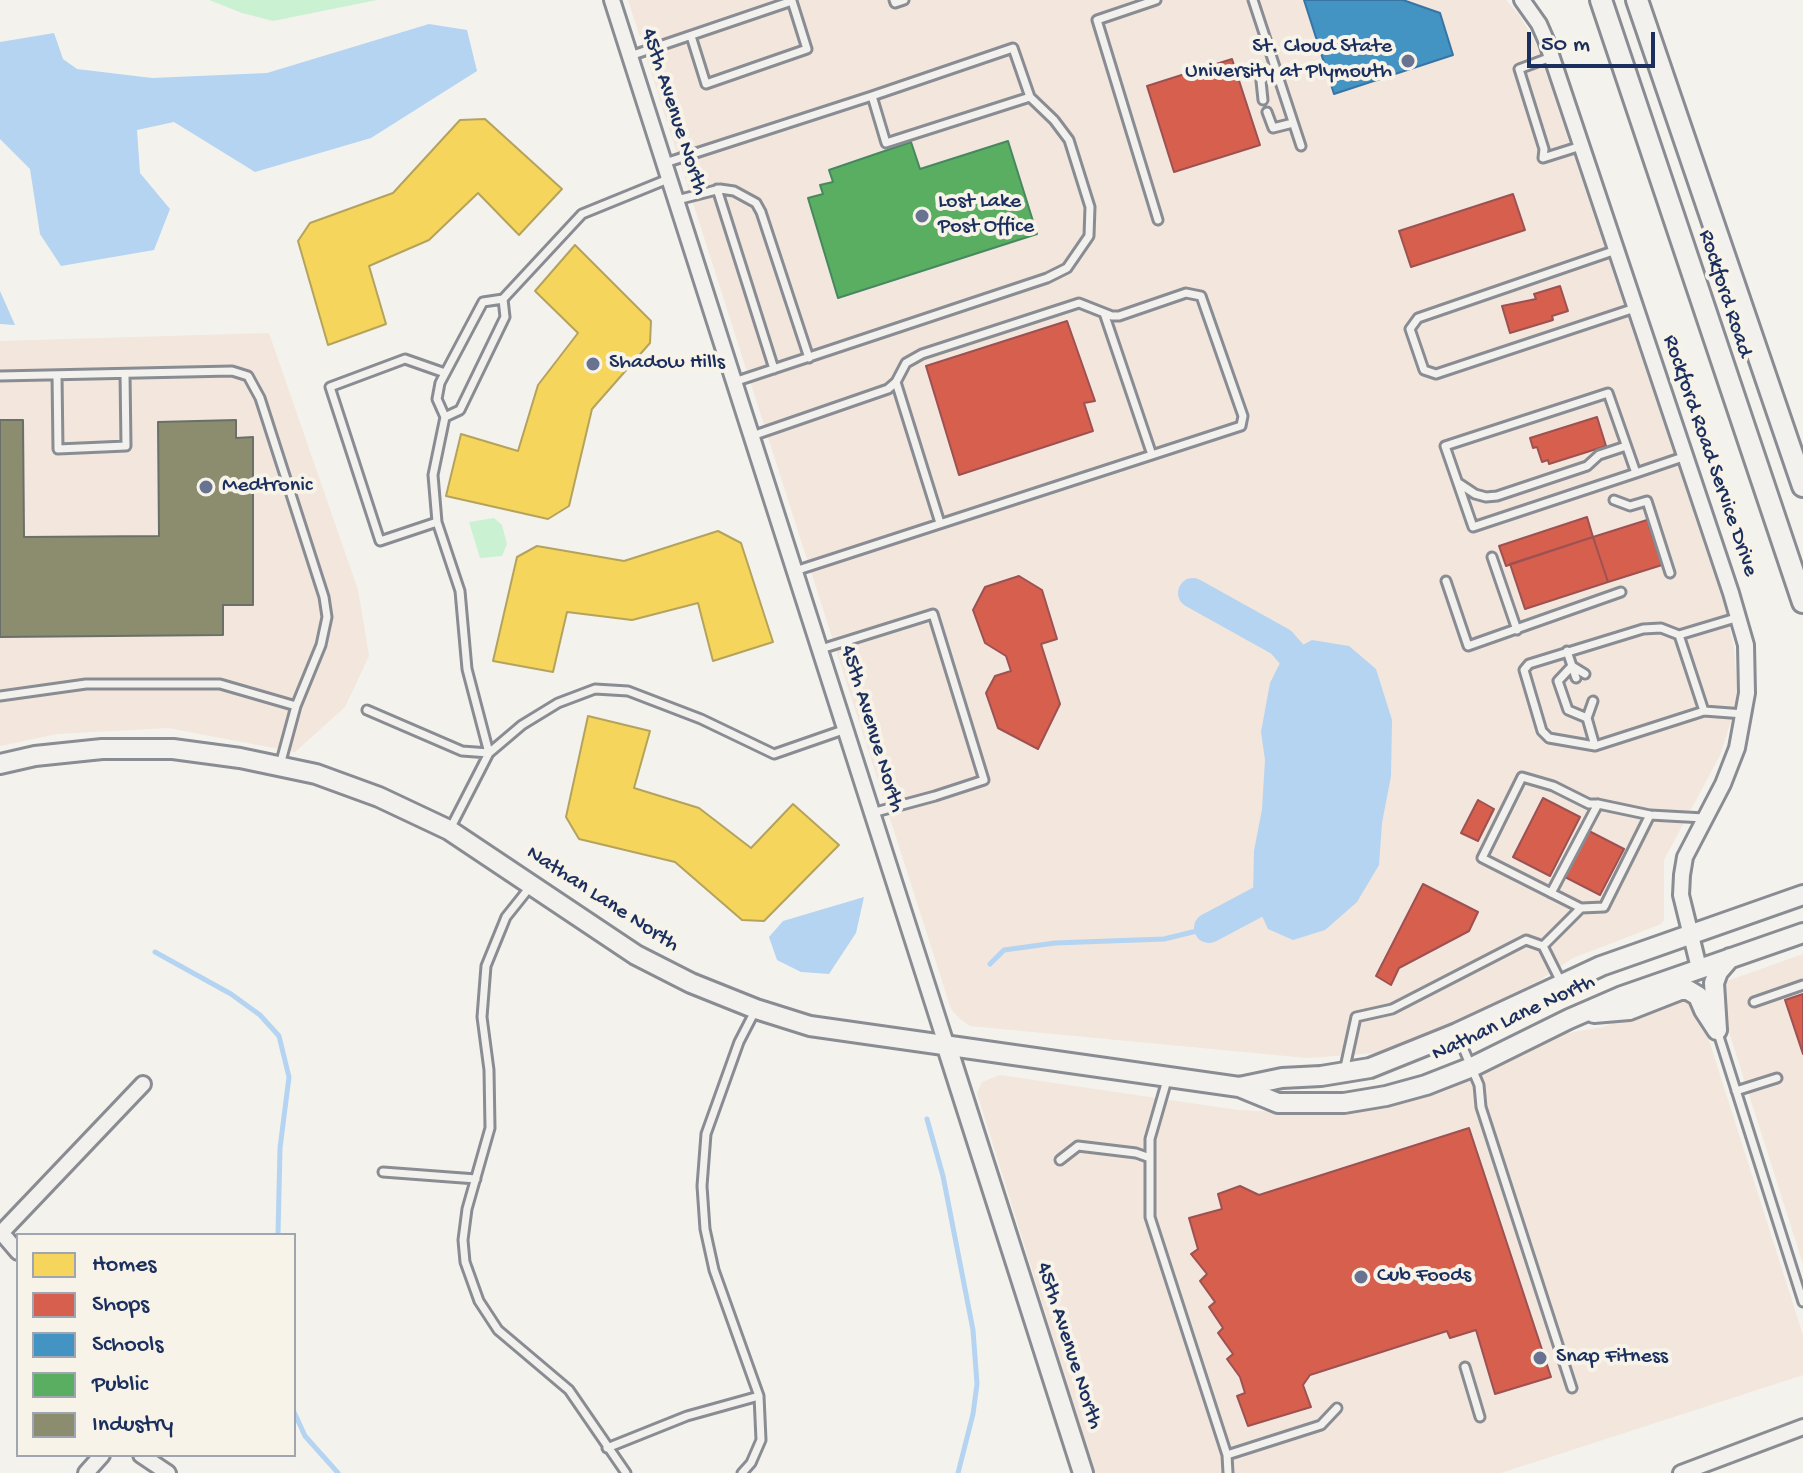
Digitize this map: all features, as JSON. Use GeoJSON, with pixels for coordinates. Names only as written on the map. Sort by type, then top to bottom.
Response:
{"type":"FeatureCollection","features":[{"type":"Feature","properties":{"kind":"main road","name":"Rockford Road"},"geometry":{"type":"LineString","coordinates":[[1601,0],[1803,602]]}},
{"type":"Feature","properties":{"kind":"main road","name":"Rockford Road"},"geometry":{"type":"LineString","coordinates":[[1637,0],[1803,486]]}},
{"type":"Feature","properties":{"kind":"street","name":"45th Avenue North"},"geometry":{"type":"LineString","coordinates":[[612,0],[1083,1473]]}},
{"type":"Feature","properties":{"kind":"street","name":"Rockford Road Service Drive"},"geometry":{"type":"LineString","coordinates":[[1522,0],[1539,24],[1551,57],[1686,456],[1746,645],[1748,670],[1737,748],[1707,818],[1685,857],[1682,875],[1681,895],[1699,968]]}},
{"type":"Feature","properties":{"kind":"street","name":"Nathan Lane North"},"geometry":{"type":"LineString","coordinates":[[0,764],[35,756],[102,749],[173,749],[280,765],[316,774],[379,797],[449,830],[636,955],[691,983],[756,1009],[810,1026],[1239,1087],[1278,1103],[1344,1103],[1399,1092],[1472,1067],[1579,1015],[1699,968],[1803,933]]}},
{"type":"Feature","properties":{"kind":"street","name":"Nathan Lane North"},"geometry":{"type":"LineString","coordinates":[[1239,1087],[1282,1078],[1370,1068],[1457,1033],[1562,983],[1689,934],[1803,895]]}},
{"type":"Feature","properties":{"kind":"street"},"geometry":{"type":"LineString","coordinates":[[1717,1030],[1714,983],[1718,972],[1730,958]]}},
{"type":"Feature","properties":{"kind":"street"},"geometry":{"type":"LineString","coordinates":[[1579,1015],[1629,1010],[1688,990],[1698,996],[1717,1030]]}},
{"type":"Feature","properties":{"kind":"street"},"geometry":{"type":"LineString","coordinates":[[16,1250],[1,1232],[143,1084]]}},
{"type":"Feature","properties":{"kind":"street"},"geometry":{"type":"LineString","coordinates":[[1681,1473],[1803,1427]]}},
{"type":"Feature","properties":{"kind":"street"},"geometry":{"type":"LineString","coordinates":[[86,1473],[100,1457]]}},
{"type":"Feature","properties":{"kind":"street"},"geometry":{"type":"LineString","coordinates":[[144,1457],[168,1473]]}},
{"type":"Feature","properties":{"kind":"lane"},"geometry":{"type":"LineString","coordinates":[[894,0],[895,3],[904,0]]}},
{"type":"Feature","properties":{"kind":"lane"},"geometry":{"type":"LineString","coordinates":[[1156,0],[1097,20],[1158,220]]}},
{"type":"Feature","properties":{"kind":"lane"},"geometry":{"type":"LineString","coordinates":[[1253,0],[1301,146]]}},
{"type":"Feature","properties":{"kind":"lane"},"geometry":{"type":"LineString","coordinates":[[630,56],[792,1],[807,49],[706,84],[691,36]]}},
{"type":"Feature","properties":{"kind":"lane"},"geometry":{"type":"LineString","coordinates":[[489,753],[467,669],[460,591],[437,522],[433,475],[445,417],[437,399],[440,383],[483,302],[503,299],[582,214],[668,170],[1013,48],[1030,97],[1069,140],[1090,207],[1089,236],[1078,256],[1067,268],[1047,278],[734,382]]}},
{"type":"Feature","properties":{"kind":"lane"},"geometry":{"type":"LineString","coordinates":[[1551,57],[1519,69],[1544,149],[1543,158],[1581,146]]}},
{"type":"Feature","properties":{"kind":"lane"},"geometry":{"type":"LineString","coordinates":[[1263,100],[1261,81],[1275,67]]}},
{"type":"Feature","properties":{"kind":"lane"},"geometry":{"type":"LineString","coordinates":[[872,96],[886,143],[1030,97]]}},
{"type":"Feature","properties":{"kind":"lane"},"geometry":{"type":"LineString","coordinates":[[1267,112],[1273,128],[1293,123]]}},
{"type":"Feature","properties":{"kind":"lane"},"geometry":{"type":"LineString","coordinates":[[677,200],[717,189],[734,191],[756,203],[809,358]]}},
{"type":"Feature","properties":{"kind":"lane"},"geometry":{"type":"LineString","coordinates":[[717,189],[774,369]]}},
{"type":"Feature","properties":{"kind":"lane"},"geometry":{"type":"LineString","coordinates":[[1616,250],[1418,318],[1410,329],[1424,370],[1436,374],[1635,308]]}},
{"type":"Feature","properties":{"kind":"lane"},"geometry":{"type":"LineString","coordinates":[[752,436],[888,389],[896,382],[906,363],[922,354],[1079,303],[1119,316],[1186,293],[1201,296],[1243,416],[1241,426],[795,571]]}},
{"type":"Feature","properties":{"kind":"lane"},"geometry":{"type":"LineString","coordinates":[[445,417],[460,410],[505,317],[503,299]]}},
{"type":"Feature","properties":{"kind":"lane"},"geometry":{"type":"LineString","coordinates":[[1104,313],[1152,455]]}},
{"type":"Feature","properties":{"kind":"lane"},"geometry":{"type":"LineString","coordinates":[[437,522],[380,541],[330,387],[405,359],[445,373]]}},
{"type":"Feature","properties":{"kind":"lane"},"geometry":{"type":"LineString","coordinates":[[0,376],[232,371],[248,376],[260,398],[324,597],[327,617],[321,645],[296,706],[280,765]]}},
{"type":"Feature","properties":{"kind":"lane"},"geometry":{"type":"LineString","coordinates":[[57,375],[58,449],[126,446],[125,374]]}},
{"type":"Feature","properties":{"kind":"lane"},"geometry":{"type":"LineString","coordinates":[[896,382],[940,523]]}},
{"type":"Feature","properties":{"kind":"lane"},"geometry":{"type":"LineString","coordinates":[[1636,473],[1608,393],[1445,446],[1473,527],[1636,473],[1686,456]]}},
{"type":"Feature","properties":{"kind":"lane"},"geometry":{"type":"LineString","coordinates":[[1458,482],[1475,494],[1497,496],[1587,466],[1599,455],[1626,446]]}},
{"type":"Feature","properties":{"kind":"lane"},"geometry":{"type":"LineString","coordinates":[[1614,500],[1630,506],[1647,501],[1670,573]]}},
{"type":"Feature","properties":{"kind":"lane"},"geometry":{"type":"LineString","coordinates":[[1492,557],[1517,630]]}},
{"type":"Feature","properties":{"kind":"lane"},"geometry":{"type":"LineString","coordinates":[[1446,581],[1468,646],[1621,592]]}},
{"type":"Feature","properties":{"kind":"lane"},"geometry":{"type":"LineString","coordinates":[[821,649],[933,614],[984,780],[872,813]]}},
{"type":"Feature","properties":{"kind":"lane"},"geometry":{"type":"LineString","coordinates":[[1739,617],[1679,635],[1661,628],[1643,629],[1529,664],[1524,670],[1542,731],[1549,738],[1595,746],[1704,711],[1744,714]]}},
{"type":"Feature","properties":{"kind":"lane"},"geometry":{"type":"LineString","coordinates":[[1679,635],[1704,711]]}},
{"type":"Feature","properties":{"kind":"lane"},"geometry":{"type":"LineString","coordinates":[[1567,651],[1576,678]]}},
{"type":"Feature","properties":{"kind":"lane"},"geometry":{"type":"LineString","coordinates":[[1572,666],[1585,674]]}},
{"type":"Feature","properties":{"kind":"lane"},"geometry":{"type":"LineString","coordinates":[[1572,666],[1558,681],[1568,710],[1587,718]]}},
{"type":"Feature","properties":{"kind":"lane"},"geometry":{"type":"LineString","coordinates":[[0,696],[86,684],[220,684],[296,706]]}},
{"type":"Feature","properties":{"kind":"lane"},"geometry":{"type":"LineString","coordinates":[[449,830],[489,753],[522,725],[558,703],[595,689],[628,691],[701,719],[774,754],[846,729]]}},
{"type":"Feature","properties":{"kind":"lane"},"geometry":{"type":"LineString","coordinates":[[1587,718],[1593,701]]}},
{"type":"Feature","properties":{"kind":"lane"},"geometry":{"type":"LineString","coordinates":[[1583,704],[1595,746]]}},
{"type":"Feature","properties":{"kind":"lane"},"geometry":{"type":"LineString","coordinates":[[367,710],[462,751],[489,753]]}},
{"type":"Feature","properties":{"kind":"lane"},"geometry":{"type":"LineString","coordinates":[[1650,815],[1604,907],[1581,908],[1482,858],[1522,777],[1553,786],[1589,804],[1650,815],[1707,818]]}},
{"type":"Feature","properties":{"kind":"lane"},"geometry":{"type":"LineString","coordinates":[[1551,893],[1598,804]]}},
{"type":"Feature","properties":{"kind":"lane"},"geometry":{"type":"LineString","coordinates":[[532,884],[506,917],[486,966],[482,1017],[489,1070],[490,1128],[467,1209],[463,1240],[465,1262],[479,1301],[498,1330],[569,1390],[626,1473]]}},
{"type":"Feature","properties":{"kind":"lane"},"geometry":{"type":"LineString","coordinates":[[1543,946],[1581,908]]}},
{"type":"Feature","properties":{"kind":"lane"},"geometry":{"type":"LineString","coordinates":[[1344,1072],[1356,1017],[1392,1009],[1526,940],[1543,946],[1562,983]]}},
{"type":"Feature","properties":{"kind":"lane"},"geometry":{"type":"LineString","coordinates":[[1754,1002],[1803,985]]}},
{"type":"Feature","properties":{"kind":"lane"},"geometry":{"type":"LineString","coordinates":[[742,1473],[751,1463],[761,1440],[759,1396],[714,1270],[705,1229],[702,1186],[706,1134],[739,1042],[756,1009]]}},
{"type":"Feature","properties":{"kind":"lane"},"geometry":{"type":"LineString","coordinates":[[1717,1030],[1803,1302]]}},
{"type":"Feature","properties":{"kind":"lane"},"geometry":{"type":"LineString","coordinates":[[1457,1033],[1479,1085],[1481,1107],[1572,1388]]}},
{"type":"Feature","properties":{"kind":"lane"},"geometry":{"type":"LineString","coordinates":[[1168,1078],[1150,1139],[1150,1217],[1227,1455],[1228,1473]]}},
{"type":"Feature","properties":{"kind":"lane"},"geometry":{"type":"LineString","coordinates":[[1736,1091],[1777,1078]]}},
{"type":"Feature","properties":{"kind":"lane"},"geometry":{"type":"LineString","coordinates":[[1060,1160],[1078,1146],[1136,1153],[1150,1158]]}},
{"type":"Feature","properties":{"kind":"lane"},"geometry":{"type":"LineString","coordinates":[[383,1172],[476,1179]]}},
{"type":"Feature","properties":{"kind":"lane"},"geometry":{"type":"LineString","coordinates":[[1465,1367],[1480,1417]]}},
{"type":"Feature","properties":{"kind":"lane"},"geometry":{"type":"LineString","coordinates":[[607,1448],[687,1416],[759,1396]]}},
{"type":"Feature","properties":{"kind":"lane"},"geometry":{"type":"LineString","coordinates":[[1227,1455],[1321,1425],[1337,1408]]}},
{"type":"Feature","properties":{"kind":"shaded area"},"geometry":{"type":"Polygon","coordinates":[[[628,0],[1506,0],[1520,16],[1537,46],[1725,607],[1734,648],[1737,689],[1734,711],[1720,755],[1664,860],[1664,920],[1661,924],[1573,958],[1537,982],[1451,1023],[1376,1053],[1307,1058],[970,1026],[960,1019],[951,1009],[628,0]]]}},
{"type":"Feature","properties":{"kind":"shaded area"},"geometry":{"type":"Polygon","coordinates":[[[269,333],[358,590],[369,656],[345,707],[295,752],[168,728],[57,734],[0,746],[0,341],[269,333]]]}},
{"type":"Feature","properties":{"kind":"shaded area"},"geometry":{"type":"Polygon","coordinates":[[[1803,954],[1803,1264],[1717,994],[1720,986],[1727,981],[1803,954]]]}},
{"type":"Feature","properties":{"kind":"shaded area"},"geometry":{"type":"Polygon","coordinates":[[[1685,994],[1698,1006],[1803,1335],[1803,1375],[1501,1473],[1095,1473],[977,1093],[982,1082],[1000,1075],[1238,1110],[1317,1114],[1383,1109],[1443,1092],[1562,1034],[1603,1027],[1685,994]]]}},
{"type":"Feature","properties":{"kind":"green space"},"geometry":{"type":"Polygon","coordinates":[[[209,0],[377,0],[273,21],[209,0]]]}},
{"type":"Feature","properties":{"kind":"green space"},"geometry":{"type":"Polygon","coordinates":[[[494,518],[502,525],[507,544],[502,556],[480,558],[469,522],[494,518]]]}},
{"type":"Feature","properties":{"kind":"water"},"geometry":{"type":"Polygon","coordinates":[[[429,24],[467,30],[477,71],[371,138],[255,172],[174,122],[137,130],[140,173],[170,209],[154,250],[61,266],[40,234],[30,169],[0,139],[0,42],[54,33],[63,59],[77,69],[152,78],[267,73],[429,24]]]}},
{"type":"Feature","properties":{"kind":"water"},"geometry":{"type":"Polygon","coordinates":[[[0,291],[15,325],[0,324],[0,291]]]}},
{"type":"Feature","properties":{"kind":"water"},"geometry":{"type":"Polygon","coordinates":[[[1312,640],[1349,646],[1376,669],[1392,720],[1391,776],[1382,823],[1379,865],[1357,902],[1325,930],[1293,940],[1268,929],[1253,896],[1254,851],[1262,809],[1265,760],[1261,732],[1270,683],[1284,655],[1312,640]]]}},
{"type":"Feature","properties":{"kind":"water"},"geometry":{"type":"Polygon","coordinates":[[[864,897],[856,933],[829,974],[801,972],[777,960],[769,937],[783,921],[864,897]]]}},
{"type":"Feature","properties":{"kind":"building: Homes"},"geometry":{"type":"Polygon","coordinates":[[[485,119],[562,189],[519,235],[478,193],[429,240],[369,266],[386,324],[328,345],[298,241],[310,223],[393,193],[460,120],[485,119]]]}},
{"type":"Feature","properties":{"kind":"building: Homes","name":"Shadow Hills"},"geometry":{"type":"Polygon","coordinates":[[[575,245],[651,321],[650,343],[592,409],[569,506],[548,519],[446,496],[461,434],[518,451],[538,385],[578,333],[535,291],[575,245]]]}},
{"type":"Feature","properties":{"kind":"building: Homes"},"geometry":{"type":"Polygon","coordinates":[[[718,531],[741,543],[773,642],[713,661],[698,603],[632,620],[567,612],[553,672],[493,661],[517,557],[537,546],[624,561],[718,531]]]}},
{"type":"Feature","properties":{"kind":"building: Homes"},"geometry":{"type":"Polygon","coordinates":[[[588,716],[650,731],[634,788],[699,808],[751,848],[793,804],[839,845],[764,921],[742,920],[675,862],[579,839],[566,817],[588,716]]]}},
{"type":"Feature","properties":{"kind":"building: Shops"},"geometry":{"type":"Polygon","coordinates":[[[1232,59],[1260,145],[1174,172],[1147,86],[1232,59]]]}},
{"type":"Feature","properties":{"kind":"building: Shops"},"geometry":{"type":"Polygon","coordinates":[[[1513,194],[1525,230],[1411,267],[1399,231],[1513,194]]]}},
{"type":"Feature","properties":{"kind":"building: Shops"},"geometry":{"type":"Polygon","coordinates":[[[1560,286],[1568,311],[1552,316],[1553,320],[1510,333],[1502,306],[1536,299],[1534,294],[1560,286]]]}},
{"type":"Feature","properties":{"kind":"building: Shops"},"geometry":{"type":"Polygon","coordinates":[[[1067,321],[1095,401],[1084,403],[1093,431],[959,475],[926,366],[1067,321]]]}},
{"type":"Feature","properties":{"kind":"building: Shops"},"geometry":{"type":"Polygon","coordinates":[[[1597,417],[1606,446],[1549,464],[1548,460],[1542,462],[1537,447],[1533,448],[1530,438],[1597,417]]]}},
{"type":"Feature","properties":{"kind":"building: Shops"},"geometry":{"type":"Polygon","coordinates":[[[1587,517],[1593,537],[1506,566],[1499,546],[1587,517]]]}},
{"type":"Feature","properties":{"kind":"building: Shops"},"geometry":{"type":"Polygon","coordinates":[[[1647,520],[1662,565],[1608,582],[1593,537],[1647,520]]]}},
{"type":"Feature","properties":{"kind":"building: Shops"},"geometry":{"type":"Polygon","coordinates":[[[1593,537],[1608,582],[1525,609],[1510,564],[1593,537]]]}},
{"type":"Feature","properties":{"kind":"building: Shops"},"geometry":{"type":"Polygon","coordinates":[[[1019,576],[1042,590],[1057,639],[1041,644],[1060,704],[1038,749],[998,728],[986,693],[995,676],[1011,671],[1006,656],[985,643],[973,610],[985,587],[1019,576]]]}},
{"type":"Feature","properties":{"kind":"building: Shops"},"geometry":{"type":"Polygon","coordinates":[[[1543,798],[1580,817],[1550,876],[1513,857],[1543,798]]]}},
{"type":"Feature","properties":{"kind":"building: Shops"},"geometry":{"type":"Polygon","coordinates":[[[1478,800],[1494,809],[1478,841],[1461,833],[1478,800]]]}},
{"type":"Feature","properties":{"kind":"building: Shops"},"geometry":{"type":"Polygon","coordinates":[[[1589,831],[1624,849],[1600,895],[1565,877],[1589,831]]]}},
{"type":"Feature","properties":{"kind":"building: Shops"},"geometry":{"type":"Polygon","coordinates":[[[1423,884],[1478,912],[1469,931],[1399,968],[1391,985],[1376,976],[1423,884]]]}},
{"type":"Feature","properties":{"kind":"building: Shops"},"geometry":{"type":"Polygon","coordinates":[[[1803,994],[1803,1054],[1785,1000],[1803,994]]]}},
{"type":"Feature","properties":{"kind":"building: Shops","name":"Cub Foods"},"geometry":{"type":"Polygon","coordinates":[[[1469,1128],[1551,1377],[1495,1394],[1476,1330],[1450,1338],[1447,1331],[1310,1375],[1303,1385],[1311,1407],[1248,1426],[1237,1396],[1245,1393],[1240,1377],[1227,1359],[1233,1354],[1218,1333],[1223,1328],[1209,1307],[1215,1302],[1200,1281],[1207,1274],[1191,1254],[1198,1249],[1189,1218],[1222,1209],[1218,1194],[1240,1186],[1259,1195],[1469,1128]]]}},
{"type":"Feature","properties":{"kind":"building: Schools"},"geometry":{"type":"Polygon","coordinates":[[[1304,0],[1403,0],[1440,13],[1453,55],[1334,94],[1304,0]]]}},
{"type":"Feature","properties":{"kind":"building: Public","name":"Lost Lake Post Office"},"geometry":{"type":"Polygon","coordinates":[[[1008,141],[1037,234],[838,298],[808,198],[823,194],[820,185],[833,182],[829,170],[911,142],[920,169],[1008,141]]]}},
{"type":"Feature","properties":{"kind":"building: Industry","name":"Medtronic"},"geometry":{"type":"Polygon","coordinates":[[[0,420],[23,420],[24,537],[159,536],[158,422],[236,420],[236,438],[253,437],[253,605],[223,605],[223,635],[0,637],[0,420]]]}},
{"type":"Feature","properties":{"kind":"waterway"},"geometry":{"type":"LineString","coordinates":[[1193,593],[1281,642],[1316,682]]}},
{"type":"Feature","properties":{"kind":"waterway"},"geometry":{"type":"LineString","coordinates":[[1209,928],[1292,884]]}},
{"type":"Feature","properties":{"kind":"waterway"},"geometry":{"type":"LineString","coordinates":[[990,964],[1004,950],[1055,943],[1164,939],[1209,928]]}},
{"type":"Feature","properties":{"kind":"waterway"},"geometry":{"type":"LineString","coordinates":[[155,952],[231,994],[260,1015],[279,1036],[289,1077],[280,1148],[278,1233]]}},
{"type":"Feature","properties":{"kind":"waterway"},"geometry":{"type":"LineString","coordinates":[[927,1119],[943,1176],[973,1330],[977,1384],[958,1473]]}},
{"type":"Feature","properties":{"kind":"waterway"},"geometry":{"type":"LineString","coordinates":[[296,1416],[305,1436],[338,1473]]}},
{"type":"Feature","properties":{"kind":"place","name":"St. Cloud State University at Plymouth"},"geometry":{"type":"Point","coordinates":[1408,61]}},
{"type":"Feature","properties":{"kind":"place","name":"Lost Lake Post Office"},"geometry":{"type":"Point","coordinates":[922,216]}},
{"type":"Feature","properties":{"kind":"place","name":"Shadow Hills"},"geometry":{"type":"Point","coordinates":[593,364]}},
{"type":"Feature","properties":{"kind":"place","name":"Medtronic"},"geometry":{"type":"Point","coordinates":[206,487]}},
{"type":"Feature","properties":{"kind":"place","name":"Cub Foods"},"geometry":{"type":"Point","coordinates":[1361,1277]}},
{"type":"Feature","properties":{"kind":"place","name":"Snap Fitness"},"geometry":{"type":"Point","coordinates":[1540,1358]}}]}
